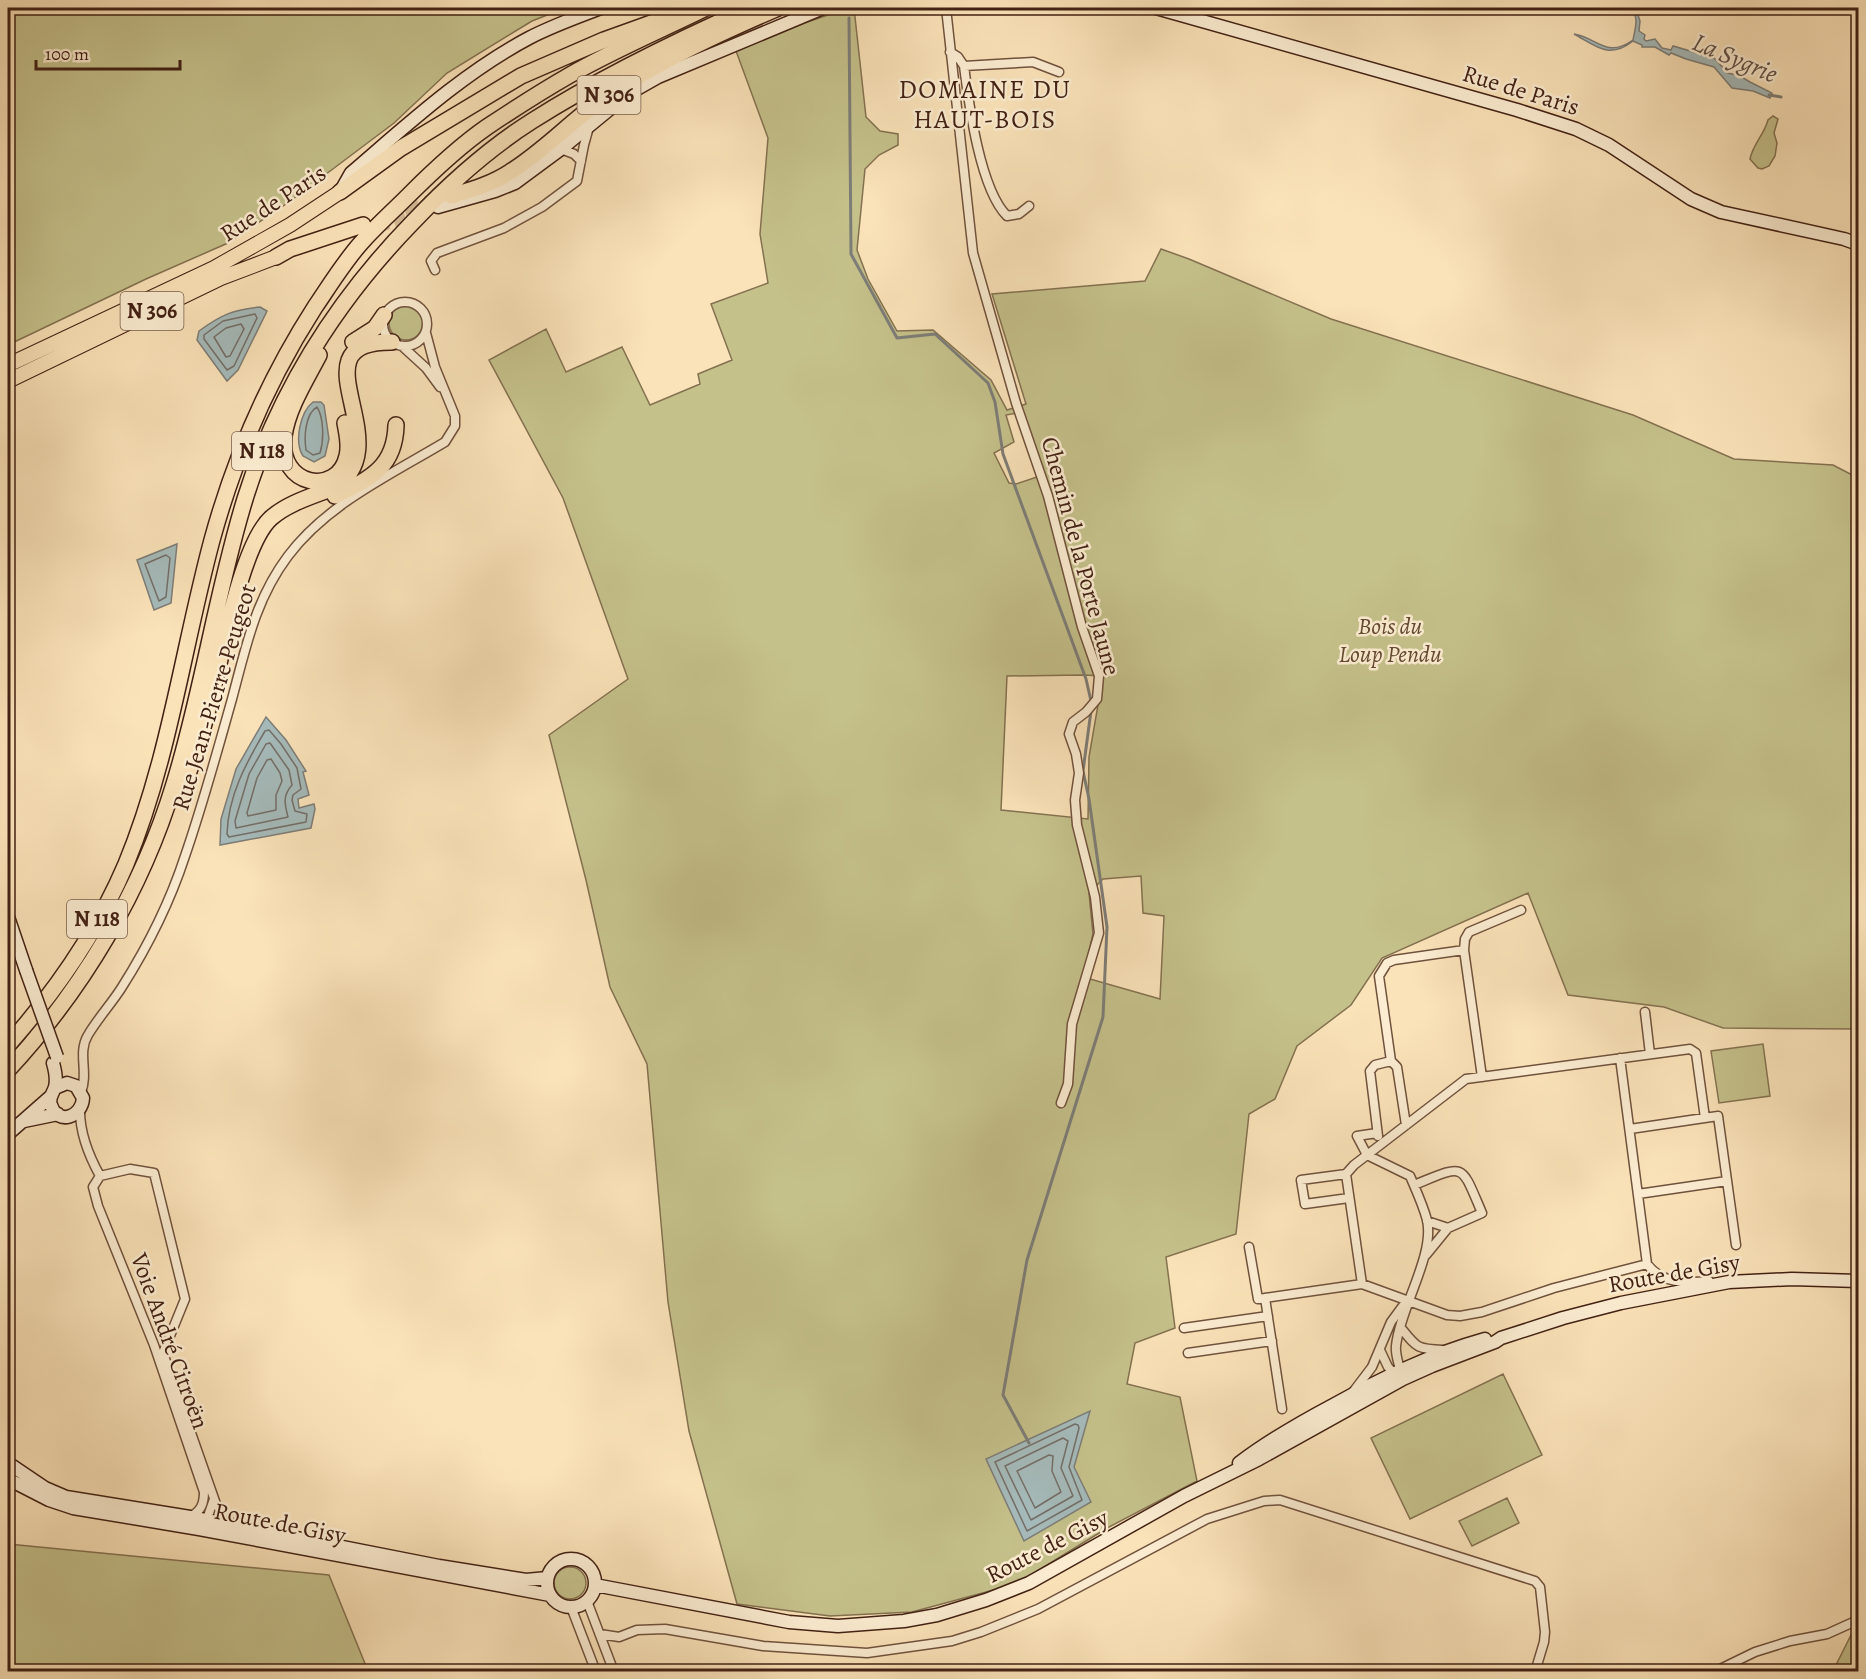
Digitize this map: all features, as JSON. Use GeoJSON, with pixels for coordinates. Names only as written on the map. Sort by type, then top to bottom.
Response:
{"type":"FeatureCollection","features":[{"type":"Feature","properties":{"kind":"highway","name":"N 306"},"geometry":{"type":"LineString","coordinates":[[340,192],[401,148],[521,76],[604,40],[694,8]]}},
{"type":"Feature","properties":{"kind":"highway","name":"N 118"},"geometry":{"type":"LineString","coordinates":[[8,1045],[69,966],[103,909],[126,864],[152,788],[169,727],[212,542],[237,457],[258,408],[285,355],[329,286],[360,244],[437,168],[484,129],[572,74],[706,8]]}},
{"type":"Feature","properties":{"kind":"highway","name":"N 118"},"geometry":{"type":"LineString","coordinates":[[8,1070],[36,1039],[77,985],[134,887],[163,820],[174,784],[196,702],[228,562],[257,463],[299,370],[357,284],[384,252],[442,192],[470,167],[530,122],[618,72],[750,8]]}},
{"type":"Feature","properties":{"kind":"highway","name":"N 306"},"geometry":{"type":"LineString","coordinates":[[451,196],[472,190],[509,173],[601,100],[659,63],[778,8]]}},
{"type":"Feature","properties":{"kind":"highway","name":"N 306"},"geometry":{"type":"LineString","coordinates":[[276,257],[290,249],[359,229]]}},
{"type":"Feature","properties":{"kind":"highway"},"geometry":{"type":"LineString","coordinates":[[357,284],[302,388],[287,426],[284,436],[284,458],[298,477],[321,481],[335,475],[345,463],[348,446],[338,376],[339,360],[345,348],[375,328],[384,315]]}},
{"type":"Feature","properties":{"kind":"highway"},"geometry":{"type":"LineString","coordinates":[[134,887],[164,836],[195,756],[256,538],[271,518],[288,507],[333,488],[347,478],[353,470],[357,462],[358,444],[346,373],[348,361],[361,347],[375,342],[397,344]]}},
{"type":"Feature","properties":{"kind":"highway"},"geometry":{"type":"LineString","coordinates":[[248,560],[268,533],[285,519],[349,489],[377,472],[393,449],[396,425]]}},
{"type":"Feature","properties":{"kind":"highway"},"geometry":{"type":"LineString","coordinates":[[8,1033],[63,961],[84,926],[109,880],[152,788]]}},
{"type":"Feature","properties":{"kind":"main road","name":"Rue de Paris"},"geometry":{"type":"LineString","coordinates":[[8,365],[214,268],[290,225],[340,192]]}},
{"type":"Feature","properties":{"kind":"main road","name":"N 306"},"geometry":{"type":"LineString","coordinates":[[8,381],[220,278],[276,257]]}},
{"type":"Feature","properties":{"kind":"main road"},"geometry":{"type":"LineString","coordinates":[[8,386],[30,371]]}},
{"type":"Feature","properties":{"kind":"street","name":"Rue de Paris"},"geometry":{"type":"LineString","coordinates":[[340,192],[351,173],[462,82],[528,38],[601,8]]}},
{"type":"Feature","properties":{"kind":"street"},"geometry":{"type":"LineString","coordinates":[[438,207],[495,192],[515,183],[628,94],[658,77],[823,8]]}},
{"type":"Feature","properties":{"kind":"street","name":"Chemin de la Porte Jaune"},"geometry":{"type":"LineString","coordinates":[[946,8],[973,254],[1016,403],[1048,496],[1082,627],[1100,676],[1097,699],[1073,722],[1069,734],[1076,754],[1079,773],[1075,800],[1077,825],[1095,897],[1099,933],[1072,1024],[1068,1084],[1061,1103]]}},
{"type":"Feature","properties":{"kind":"street","name":"Rue de Paris"},"geometry":{"type":"LineString","coordinates":[[1156,8],[1517,110],[1576,129],[1625,154],[1691,199],[1720,212],[1858,244]]}},
{"type":"Feature","properties":{"kind":"street"},"geometry":{"type":"LineString","coordinates":[[950,52],[958,57],[964,66],[976,142],[995,199],[1007,216],[1019,214],[1029,206]]}},
{"type":"Feature","properties":{"kind":"street"},"geometry":{"type":"LineString","coordinates":[[964,66],[1033,62],[1059,72]]}},
{"type":"Feature","properties":{"kind":"street"},"geometry":{"type":"LineString","coordinates":[[435,270],[431,261],[436,253],[504,228],[542,207],[577,181],[590,126]]}},
{"type":"Feature","properties":{"kind":"street"},"geometry":{"type":"LineString","coordinates":[[561,149],[573,154],[581,161]]}},
{"type":"Feature","properties":{"kind":"street"},"geometry":{"type":"LineString","coordinates":[[397,344],[416,343],[426,333],[428,321],[426,315],[416,304],[401,301],[388,309],[384,315],[384,330],[397,344],[426,368],[443,389]]}},
{"type":"Feature","properties":{"kind":"street","name":"Rue Jean-Pierre Peugeot"},"geometry":{"type":"LineString","coordinates":[[81,1092],[85,1078],[82,1050],[87,1036],[137,963],[171,895],[206,792],[255,615],[269,582],[289,554],[316,525],[342,504],[445,441],[455,426],[455,416],[435,367],[426,333]]}},
{"type":"Feature","properties":{"kind":"street"},"geometry":{"type":"LineString","coordinates":[[1482,1077],[1464,950],[1465,939],[1469,933],[1521,910]]}},
{"type":"Feature","properties":{"kind":"street"},"geometry":{"type":"LineString","coordinates":[[8,916],[24,973],[55,1060],[61,1088],[52,1108],[58,1114]]}},
{"type":"Feature","properties":{"kind":"street"},"geometry":{"type":"LineString","coordinates":[[8,938],[24,973]]}},
{"type":"Feature","properties":{"kind":"street"},"geometry":{"type":"LineString","coordinates":[[1406,1125],[1397,1067],[1391,1061],[1379,976],[1387,963],[1394,960],[1464,950]]}},
{"type":"Feature","properties":{"kind":"street"},"geometry":{"type":"LineString","coordinates":[[1645,1012],[1650,1054]]}},
{"type":"Feature","properties":{"kind":"street"},"geometry":{"type":"LineString","coordinates":[[1349,1198],[1305,1204],[1301,1180],[1346,1174],[1367,1155],[1466,1079],[1690,1049],[1696,1053],[1705,1118]]}},
{"type":"Feature","properties":{"kind":"street"},"geometry":{"type":"LineString","coordinates":[[1620,1058],[1647,1264],[1660,1276],[1685,1283],[1732,1278],[1763,1280]]}},
{"type":"Feature","properties":{"kind":"street"},"geometry":{"type":"LineString","coordinates":[[1381,1144],[1377,1132],[1370,1071],[1375,1065],[1391,1061]]}},
{"type":"Feature","properties":{"kind":"street","name":"Rue Jean-Pierre Peugeot"},"geometry":{"type":"LineString","coordinates":[[61,1088],[78,1079],[83,1067]]}},
{"type":"Feature","properties":{"kind":"street"},"geometry":{"type":"LineString","coordinates":[[23,1122],[58,1114],[69,1117],[80,1111],[83,1106],[81,1092],[61,1088]]}},
{"type":"Feature","properties":{"kind":"street"},"geometry":{"type":"LineString","coordinates":[[8,1134],[61,1088]]}},
{"type":"Feature","properties":{"kind":"street"},"geometry":{"type":"LineString","coordinates":[[80,1111],[82,1129],[91,1160],[100,1176],[136,1168],[154,1173],[185,1299],[162,1353],[214,1499],[232,1526]]}},
{"type":"Feature","properties":{"kind":"street"},"geometry":{"type":"LineString","coordinates":[[1630,1129],[1718,1116],[1736,1245]]}},
{"type":"Feature","properties":{"kind":"street"},"geometry":{"type":"LineString","coordinates":[[1377,1132],[1357,1136],[1367,1155],[1407,1173],[1414,1185],[1427,1221],[1425,1255],[1407,1300],[1396,1348],[1399,1374]]}},
{"type":"Feature","properties":{"kind":"street"},"geometry":{"type":"LineString","coordinates":[[1414,1185],[1452,1170],[1459,1171],[1466,1176],[1482,1213],[1448,1228],[1425,1255]]}},
{"type":"Feature","properties":{"kind":"street"},"geometry":{"type":"LineString","coordinates":[[1346,1174],[1362,1284]]}},
{"type":"Feature","properties":{"kind":"street","name":"Voie André Citroën"},"geometry":{"type":"LineString","coordinates":[[100,1176],[93,1187],[98,1206],[154,1345],[204,1492],[204,1502],[190,1522]]}},
{"type":"Feature","properties":{"kind":"street"},"geometry":{"type":"LineString","coordinates":[[1638,1194],[1727,1181]]}},
{"type":"Feature","properties":{"kind":"street"},"geometry":{"type":"LineString","coordinates":[[1427,1221],[1448,1228]]}},
{"type":"Feature","properties":{"kind":"street"},"geometry":{"type":"LineString","coordinates":[[1249,1247],[1258,1299],[1362,1284],[1447,1315],[1470,1315],[1554,1288],[1647,1264]]}},
{"type":"Feature","properties":{"kind":"street","name":"Route de Gisy"},"geometry":{"type":"LineString","coordinates":[[595,1585],[761,1618],[799,1623],[838,1626],[904,1621],[937,1615],[986,1600],[1029,1583],[1222,1475],[1259,1459],[1399,1374],[1432,1366],[1501,1338],[1563,1318],[1620,1303],[1728,1282],[1858,1281]]}},
{"type":"Feature","properties":{"kind":"street"},"geometry":{"type":"LineString","coordinates":[[1265,1298],[1282,1409]]}},
{"type":"Feature","properties":{"kind":"street"},"geometry":{"type":"LineString","coordinates":[[1351,1395],[1369,1372],[1391,1322],[1407,1300]]}},
{"type":"Feature","properties":{"kind":"street"},"geometry":{"type":"LineString","coordinates":[[1184,1328],[1268,1316]]}},
{"type":"Feature","properties":{"kind":"street"},"geometry":{"type":"LineString","coordinates":[[1401,1328],[1422,1350],[1446,1350]]}},
{"type":"Feature","properties":{"kind":"street","name":"Route de Gisy"},"geometry":{"type":"LineString","coordinates":[[1222,1475],[1271,1440],[1351,1395],[1446,1350],[1494,1336],[1501,1338]]}},
{"type":"Feature","properties":{"kind":"street"},"geometry":{"type":"LineString","coordinates":[[1188,1353],[1272,1341]]}},
{"type":"Feature","properties":{"kind":"street"},"geometry":{"type":"LineString","coordinates":[[1380,1350],[1388,1367],[1399,1374]]}},
{"type":"Feature","properties":{"kind":"street","name":"Route de Gisy"},"geometry":{"type":"LineString","coordinates":[[8,1463],[45,1488],[66,1497],[550,1595]]}},
{"type":"Feature","properties":{"kind":"street","name":"Route de Gisy"},"geometry":{"type":"LineString","coordinates":[[8,1479],[49,1500],[73,1508],[190,1522],[204,1520],[439,1566],[526,1580],[547,1578]]}},
{"type":"Feature","properties":{"kind":"street"},"geometry":{"type":"LineString","coordinates":[[204,1520],[208,1516],[214,1499]]}},
{"type":"Feature","properties":{"kind":"street"},"geometry":{"type":"LineString","coordinates":[[600,1634],[618,1637],[637,1630],[664,1629],[763,1646],[867,1653],[952,1641],[1038,1609],[1207,1519],[1264,1501],[1280,1500],[1535,1581],[1540,1587],[1545,1632],[1535,1671]]}},
{"type":"Feature","properties":{"kind":"street"},"geometry":{"type":"LineString","coordinates":[[573,1558],[587,1565],[592,1571],[595,1585],[587,1601],[571,1607],[559,1603],[550,1595],[547,1578],[552,1567],[558,1562],[573,1558]]}},
{"type":"Feature","properties":{"kind":"street"},"geometry":{"type":"LineString","coordinates":[[587,1601],[614,1671]]}},
{"type":"Feature","properties":{"kind":"street"},"geometry":{"type":"LineString","coordinates":[[571,1607],[596,1671]]}},
{"type":"Feature","properties":{"kind":"street"},"geometry":{"type":"LineString","coordinates":[[1714,1671],[1755,1652],[1790,1641],[1827,1634],[1858,1620]]}},
{"type":"Feature","properties":{"kind":"green space"},"geometry":{"type":"Polygon","coordinates":[[[8,8],[565,8],[532,21],[447,73],[394,123],[289,202],[228,243],[146,279],[8,345],[8,8]]]}},
{"type":"Feature","properties":{"kind":"green space","name":"Bois du Loup Pendu"},"geometry":{"type":"Polygon","coordinates":[[[854,8],[866,117],[880,131],[898,134],[898,145],[879,155],[865,169],[857,250],[868,279],[897,331],[933,330],[991,380],[1007,410],[1026,404],[992,294],[1145,281],[1161,249],[1331,319],[1633,415],[1734,459],[1833,465],[1858,478],[1858,1029],[1723,1028],[1664,1007],[1568,995],[1528,893],[1382,958],[1351,1005],[1297,1046],[1275,1099],[1249,1114],[1236,1234],[1166,1257],[1175,1328],[1135,1343],[1127,1384],[1180,1397],[1197,1481],[1109,1527],[1016,1584],[912,1612],[830,1616],[737,1604],[689,1431],[668,1302],[647,1064],[610,987],[586,880],[549,735],[628,679],[563,498],[489,360],[546,329],[566,372],[622,347],[650,405],[700,384],[698,374],[732,360],[711,304],[768,283],[760,234],[768,138],[736,51],[804,23],[854,8]],[[1017,413],[1006,415],[1014,442],[994,453],[1009,483],[1016,484],[1037,477],[1017,413]],[[1007,676],[1001,810],[1088,819],[1089,757],[1103,676],[1007,676]],[[1141,876],[1103,879],[1089,893],[1093,934],[1083,977],[1160,999],[1164,916],[1143,913],[1141,876]]]}},
{"type":"Feature","properties":{"kind":"green space"},"geometry":{"type":"Polygon","coordinates":[[[1773,116],[1778,119],[1774,133],[1777,143],[1775,156],[1769,166],[1762,169],[1750,159],[1768,120],[1773,116]]]}},
{"type":"Feature","properties":{"kind":"green space"},"geometry":{"type":"Polygon","coordinates":[[[406,306],[418,311],[423,323],[418,335],[406,340],[394,335],[389,323],[394,311],[406,306]]]}},
{"type":"Feature","properties":{"kind":"green space"},"geometry":{"type":"Polygon","coordinates":[[[1763,1044],[1770,1096],[1719,1103],[1711,1051],[1763,1044]]]}},
{"type":"Feature","properties":{"kind":"green space"},"geometry":{"type":"Polygon","coordinates":[[[1503,1374],[1542,1455],[1410,1519],[1371,1438],[1503,1374]]]}},
{"type":"Feature","properties":{"kind":"green space"},"geometry":{"type":"Polygon","coordinates":[[[1507,1498],[1519,1523],[1472,1546],[1459,1521],[1507,1498]]]}},
{"type":"Feature","properties":{"kind":"green space"},"geometry":{"type":"Polygon","coordinates":[[[8,1544],[329,1575],[368,1671],[8,1671],[8,1544]]]}},
{"type":"Feature","properties":{"kind":"green space"},"geometry":{"type":"Polygon","coordinates":[[[570,1567],[581,1572],[586,1583],[581,1594],[570,1599],[559,1594],[554,1583],[559,1572],[570,1567]]]}},
{"type":"Feature","properties":{"kind":"green space"},"geometry":{"type":"Polygon","coordinates":[[[1858,1630],[1858,1671],[1833,1671],[1852,1633],[1858,1630]]]}},
{"type":"Feature","properties":{"kind":"water"},"geometry":{"type":"Polygon","coordinates":[[[1630,8],[1636,9],[1640,21],[1639,31],[1645,35],[1646,41],[1655,39],[1662,48],[1671,50],[1673,46],[1714,58],[1728,73],[1740,76],[1772,93],[1770,98],[1753,91],[1732,88],[1714,67],[1671,53],[1669,55],[1655,47],[1642,47],[1633,41],[1617,50],[1603,49],[1574,34],[1609,48],[1624,45],[1633,40],[1636,27],[1635,15],[1630,8]]]}},
{"type":"Feature","properties":{"kind":"water"},"geometry":{"type":"Polygon","coordinates":[[[260,307],[267,311],[238,370],[227,381],[197,340],[199,331],[227,314],[260,307]]]}},
{"type":"Feature","properties":{"kind":"water"},"geometry":{"type":"Polygon","coordinates":[[[313,402],[321,402],[324,405],[329,439],[325,456],[314,462],[303,456],[299,443],[302,420],[313,402]]]}},
{"type":"Feature","properties":{"kind":"water"},"geometry":{"type":"Polygon","coordinates":[[[177,544],[171,603],[154,610],[137,560],[177,544]]]}},
{"type":"Feature","properties":{"kind":"water"},"geometry":{"type":"Polygon","coordinates":[[[266,717],[286,740],[306,771],[303,772],[309,795],[298,799],[299,808],[314,804],[311,828],[220,845],[221,819],[236,769],[266,717]]]}},
{"type":"Feature","properties":{"kind":"water"},"geometry":{"type":"Polygon","coordinates":[[[1090,1411],[1074,1467],[1091,1502],[1024,1541],[986,1459],[1090,1411]]]}},
{"type":"Feature","properties":{"kind":"waterway"},"geometry":{"type":"LineString","coordinates":[[849,18],[851,254],[897,338],[935,334],[988,383],[995,402],[1003,454],[1086,679],[1091,701]]}},
{"type":"Feature","properties":{"kind":"waterway","name":"La Sygrie"},"geometry":{"type":"LineString","coordinates":[[1769,95],[1781,97]]}},
{"type":"Feature","properties":{"kind":"waterway"},"geometry":{"type":"LineString","coordinates":[[1029,1443],[1003,1395],[1027,1260],[1103,1017],[1107,927],[1083,771],[1091,711]]}},
{"type":"Feature","properties":{"kind":"tunnel"},"geometry":{"type":"LineString","coordinates":[[383,218],[437,200]]}},
{"type":"Feature","properties":{"kind":"tunnel"},"geometry":{"type":"LineString","coordinates":[[377,227],[420,213]]}},
{"type":"Feature","properties":{"kind":"district","name":"DOMAINE DU HAUT-BOIS"},"geometry":{"type":"Point","coordinates":[985,104]}}]}
